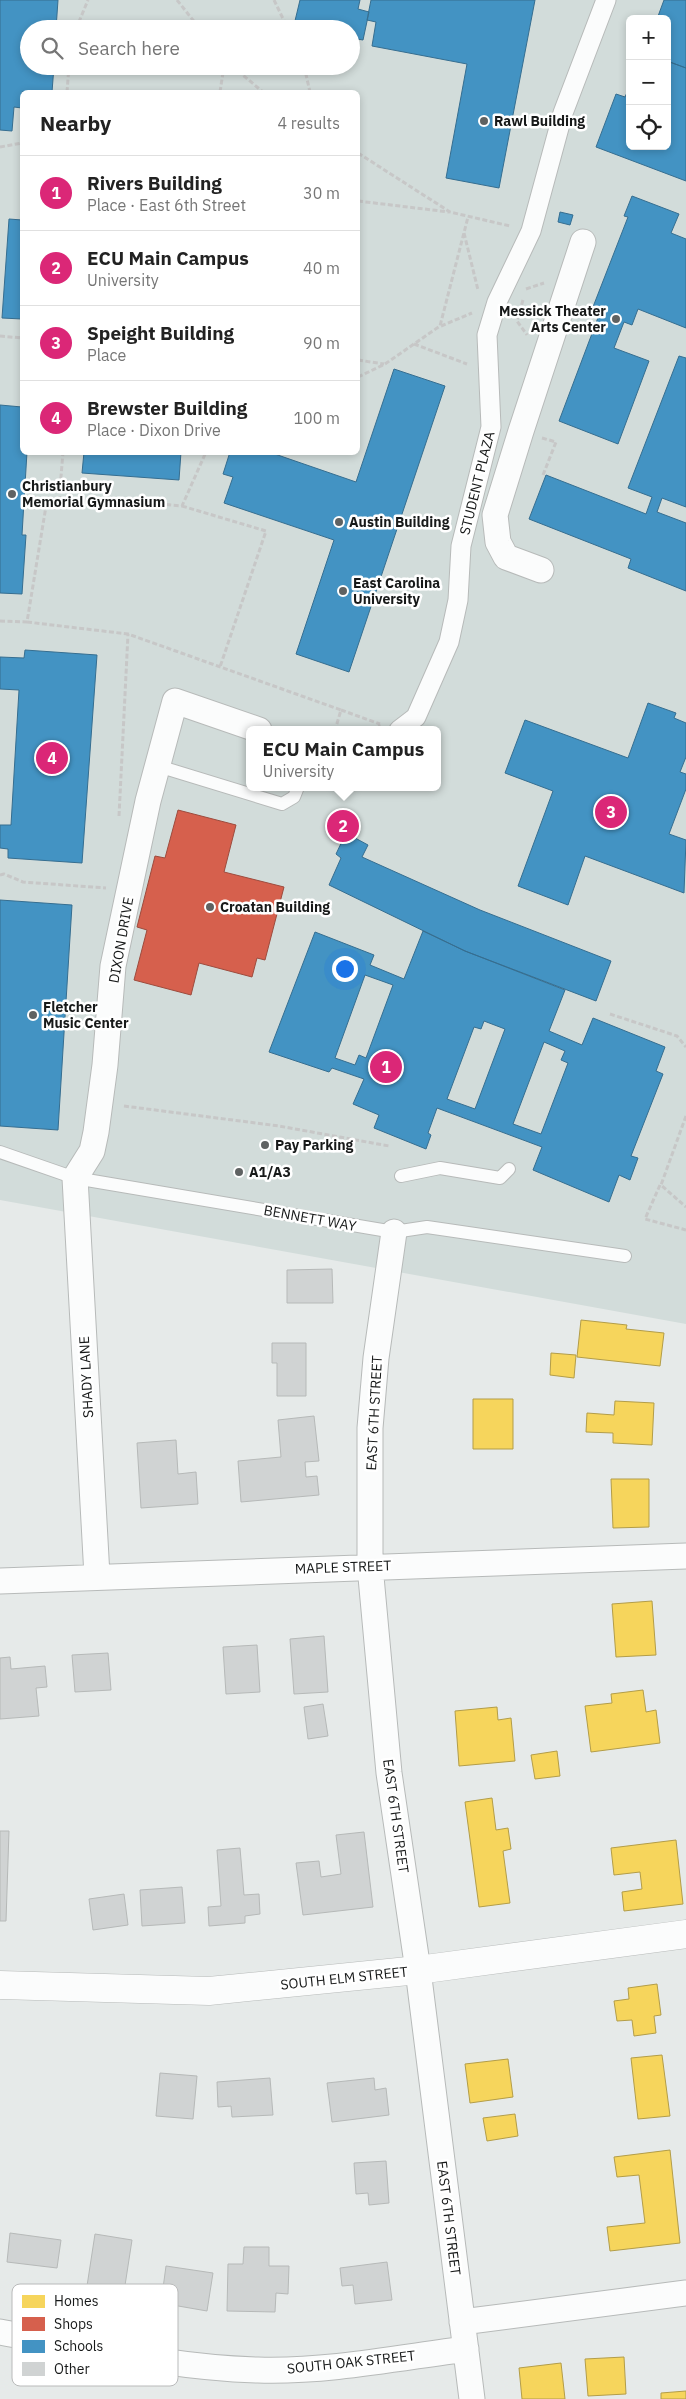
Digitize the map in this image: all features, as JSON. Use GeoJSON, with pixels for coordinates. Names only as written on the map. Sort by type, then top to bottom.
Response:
{"type":"FeatureCollection","features":[{"type":"Feature","properties":{"kind":"street","name":"STUDENT PLAZA"},"geometry":{"type":"LineString","coordinates":[[398,726],[416,718],[449,642],[458,600],[461,546],[491,427],[487,335],[497,302],[531,231],[563,113],[606,0]]}},
{"type":"Feature","properties":{"kind":"street"},"geometry":{"type":"LineString","coordinates":[[541,570],[506,557],[498,542],[496,515],[521,431],[583,242]]}},
{"type":"Feature","properties":{"kind":"street","name":"DIXON DRIVE"},"geometry":{"type":"LineString","coordinates":[[75,1178],[92,1151],[96,1132],[106,1065],[114,966],[158,766],[175,701],[247,726]]}},
{"type":"Feature","properties":{"kind":"street","name":"SHADY LANE"},"geometry":{"type":"LineString","coordinates":[[75,1178],[97,1576]]}},
{"type":"Feature","properties":{"kind":"street","name":"EAST 6TH STREET"},"geometry":{"type":"LineString","coordinates":[[394,1232],[376,1358],[370,1428],[370,1566],[389,1773],[418,1970],[472,2399]]}},
{"type":"Feature","properties":{"kind":"street","name":"MAPLE STREET"},"geometry":{"type":"LineString","coordinates":[[0,1581],[370,1566],[686,1556]]}},
{"type":"Feature","properties":{"kind":"street","name":"SOUTH ELM STREET"},"geometry":{"type":"LineString","coordinates":[[0,1984],[209,1991],[418,1970],[686,1934]]}},
{"type":"Feature","properties":{"kind":"street"},"geometry":{"type":"LineString","coordinates":[[462,2322],[686,2293]]}},
{"type":"Feature","properties":{"kind":"street","name":"SOUTH OAK STREET"},"geometry":{"type":"LineString","coordinates":[[178,2363],[203,2367],[314,2370],[466,2349]]}},
{"type":"Feature","properties":{"kind":"lane"},"geometry":{"type":"LineString","coordinates":[[158,766],[282,804],[294,797],[296,791]]}},
{"type":"Feature","properties":{"kind":"lane","name":"BENNETT WAY"},"geometry":{"type":"LineString","coordinates":[[0,1152],[75,1178],[394,1232],[427,1227],[625,1256]]}},
{"type":"Feature","properties":{"kind":"lane"},"geometry":{"type":"LineString","coordinates":[[401,1176],[440,1168],[500,1178],[509,1169]]}},
{"type":"Feature","properties":{"kind":"path"},"geometry":{"type":"LineString","coordinates":[[80,20],[88,0]]}},
{"type":"Feature","properties":{"kind":"path"},"geometry":{"type":"LineString","coordinates":[[178,0],[193,20]]}},
{"type":"Feature","properties":{"kind":"path"},"geometry":{"type":"LineString","coordinates":[[274,0],[284,20]]}},
{"type":"Feature","properties":{"kind":"path"},"geometry":{"type":"LineString","coordinates":[[66,90],[68,75]]}},
{"type":"Feature","properties":{"kind":"path"},"geometry":{"type":"LineString","coordinates":[[220,90],[223,75]]}},
{"type":"Feature","properties":{"kind":"path"},"geometry":{"type":"LineString","coordinates":[[243,75],[261,90]]}},
{"type":"Feature","properties":{"kind":"path"},"geometry":{"type":"LineString","coordinates":[[306,75],[310,90]]}},
{"type":"Feature","properties":{"kind":"path"},"geometry":{"type":"LineString","coordinates":[[0,146],[20,143]]}},
{"type":"Feature","properties":{"kind":"path"},"geometry":{"type":"LineString","coordinates":[[360,154],[450,212]]}},
{"type":"Feature","properties":{"kind":"path"},"geometry":{"type":"LineString","coordinates":[[360,201],[450,212],[531,231]]}},
{"type":"Feature","properties":{"kind":"path"},"geometry":{"type":"LineString","coordinates":[[440,326],[468,217]]}},
{"type":"Feature","properties":{"kind":"path"},"geometry":{"type":"LineString","coordinates":[[464,233],[480,296]]}},
{"type":"Feature","properties":{"kind":"path"},"geometry":{"type":"LineString","coordinates":[[360,376],[385,364],[440,326],[477,310]]}},
{"type":"Feature","properties":{"kind":"path"},"geometry":{"type":"LineString","coordinates":[[0,336],[20,338]]}},
{"type":"Feature","properties":{"kind":"path"},"geometry":{"type":"LineString","coordinates":[[414,344],[488,372]]}},
{"type":"Feature","properties":{"kind":"path"},"geometry":{"type":"LineString","coordinates":[[360,360],[385,364]]}},
{"type":"Feature","properties":{"kind":"path"},"geometry":{"type":"LineString","coordinates":[[58,501],[63,455]]}},
{"type":"Feature","properties":{"kind":"path"},"geometry":{"type":"LineString","coordinates":[[182,506],[205,455]]}},
{"type":"Feature","properties":{"kind":"path"},"geometry":{"type":"LineString","coordinates":[[27,622],[46,500],[138,502],[182,506],[266,531],[220,667]]}},
{"type":"Feature","properties":{"kind":"path"},"geometry":{"type":"LineString","coordinates":[[0,621],[27,622],[128,634],[387,726]]}},
{"type":"Feature","properties":{"kind":"path"},"geometry":{"type":"LineString","coordinates":[[118,820],[128,634]]}},
{"type":"Feature","properties":{"kind":"path"},"geometry":{"type":"LineString","coordinates":[[336,726],[341,710]]}},
{"type":"Feature","properties":{"kind":"path"},"geometry":{"type":"LineString","coordinates":[[0,875],[4,874],[23,882],[114,888]]}},
{"type":"Feature","properties":{"kind":"path"},"geometry":{"type":"LineString","coordinates":[[610,1014],[677,1036],[686,1047]]}},
{"type":"Feature","properties":{"kind":"path"},"geometry":{"type":"LineString","coordinates":[[121,1106],[279,1126],[388,1146]]}},
{"type":"Feature","properties":{"kind":"path"},"geometry":{"type":"LineString","coordinates":[[686,1116],[661,1185],[645,1219],[686,1230]]}},
{"type":"Feature","properties":{"kind":"path"},"geometry":{"type":"LineString","coordinates":[[661,1185],[686,1207]]}},
{"type":"Feature","properties":{"kind":"shaded area","name":"East Carolina University"},"geometry":{"type":"Polygon","coordinates":[[[0,0],[686,0],[686,1324],[0,1200],[0,0]]]}},
{"type":"Feature","properties":{"kind":"building: Homes"},"geometry":{"type":"Polygon","coordinates":[[[581,1320],[627,1325],[626,1329],[664,1333],[660,1366],[577,1357],[581,1320]]]}},
{"type":"Feature","properties":{"kind":"building: Homes"},"geometry":{"type":"Polygon","coordinates":[[[551,1353],[576,1355],[574,1378],[550,1375],[551,1353]]]}},
{"type":"Feature","properties":{"kind":"building: Homes"},"geometry":{"type":"Polygon","coordinates":[[[473,1399],[513,1399],[513,1449],[473,1449],[473,1399]]]}},
{"type":"Feature","properties":{"kind":"building: Homes"},"geometry":{"type":"Polygon","coordinates":[[[615,1401],[654,1403],[652,1445],[613,1443],[613,1433],[586,1432],[587,1413],[614,1415],[615,1401]]]}},
{"type":"Feature","properties":{"kind":"building: Homes"},"geometry":{"type":"Polygon","coordinates":[[[611,1479],[649,1479],[649,1527],[613,1528],[611,1479]]]}},
{"type":"Feature","properties":{"kind":"building: Homes"},"geometry":{"type":"Polygon","coordinates":[[[652,1601],[656,1655],[616,1657],[612,1604],[652,1601]]]}},
{"type":"Feature","properties":{"kind":"building: Homes"},"geometry":{"type":"Polygon","coordinates":[[[643,1690],[646,1712],[656,1710],[660,1743],[591,1752],[585,1706],[612,1703],[611,1694],[643,1690]]]}},
{"type":"Feature","properties":{"kind":"building: Homes"},"geometry":{"type":"Polygon","coordinates":[[[497,1707],[498,1720],[511,1718],[515,1761],[459,1766],[455,1711],[497,1707]]]}},
{"type":"Feature","properties":{"kind":"building: Homes"},"geometry":{"type":"Polygon","coordinates":[[[557,1751],[560,1776],[535,1779],[531,1755],[557,1751]]]}},
{"type":"Feature","properties":{"kind":"building: Homes"},"geometry":{"type":"Polygon","coordinates":[[[492,1798],[496,1830],[508,1828],[511,1849],[503,1851],[510,1903],[479,1907],[465,1802],[492,1798]]]}},
{"type":"Feature","properties":{"kind":"building: Homes"},"geometry":{"type":"Polygon","coordinates":[[[676,1840],[683,1904],[624,1911],[622,1892],[642,1889],[640,1872],[614,1875],[611,1848],[676,1840]]]}},
{"type":"Feature","properties":{"kind":"building: Homes"},"geometry":{"type":"Polygon","coordinates":[[[657,1984],[661,2015],[654,2016],[656,2033],[634,2036],[632,2020],[617,2021],[614,2001],[629,1999],[628,1988],[657,1984]]]}},
{"type":"Feature","properties":{"kind":"building: Homes"},"geometry":{"type":"Polygon","coordinates":[[[662,2055],[670,2116],[638,2119],[631,2058],[662,2055]]]}},
{"type":"Feature","properties":{"kind":"building: Homes"},"geometry":{"type":"Polygon","coordinates":[[[508,2059],[513,2097],[470,2103],[465,2064],[508,2059]]]}},
{"type":"Feature","properties":{"kind":"building: Homes"},"geometry":{"type":"Polygon","coordinates":[[[515,2114],[518,2136],[487,2141],[483,2118],[515,2114]]]}},
{"type":"Feature","properties":{"kind":"building: Homes"},"geometry":{"type":"Polygon","coordinates":[[[670,2150],[680,2243],[610,2251],[607,2227],[645,2223],[639,2175],[617,2177],[614,2157],[670,2150]]]}},
{"type":"Feature","properties":{"kind":"building: Homes"},"geometry":{"type":"Polygon","coordinates":[[[624,2357],[626,2394],[588,2396],[585,2359],[624,2357]]]}},
{"type":"Feature","properties":{"kind":"building: Homes"},"geometry":{"type":"Polygon","coordinates":[[[561,2363],[565,2399],[522,2399],[519,2368],[561,2363]]]}},
{"type":"Feature","properties":{"kind":"building: Homes"},"geometry":{"type":"Polygon","coordinates":[[[686,2391],[686,2399],[661,2399],[661,2393],[686,2391]]]}},
{"type":"Feature","properties":{"kind":"building: Shops","name":"Croatan Building"},"geometry":{"type":"Polygon","coordinates":[[[178,810],[236,825],[224,872],[284,887],[265,960],[257,958],[252,977],[199,963],[191,995],[134,980],[147,930],[137,927],[155,856],[165,858],[178,810]]]}},
{"type":"Feature","properties":{"kind":"building: Schools"},"geometry":{"type":"Polygon","coordinates":[[[0,0],[58,0],[57,20],[20,20],[20,75],[53,75],[52,90],[20,90],[20,108],[14,107],[12,131],[0,130],[0,0]]]}},
{"type":"Feature","properties":{"kind":"building: Schools"},"geometry":{"type":"Polygon","coordinates":[[[300,0],[360,0],[358,9],[369,12],[363,40],[360,40],[360,20],[295,20],[300,0]]]}},
{"type":"Feature","properties":{"kind":"building: Schools","name":"Rawl Building"},"geometry":{"type":"Polygon","coordinates":[[[371,0],[535,0],[499,188],[446,178],[467,64],[372,46],[376,22],[367,20],[371,0]]]}},
{"type":"Feature","properties":{"kind":"building: Schools"},"geometry":{"type":"Polygon","coordinates":[[[664,0],[686,0],[686,68],[671,62],[671,15],[658,15],[664,0]]]}},
{"type":"Feature","properties":{"kind":"building: Schools"},"geometry":{"type":"Polygon","coordinates":[[[671,62],[686,68],[686,181],[596,147],[616,94],[625,97],[626,95],[626,150],[671,150],[671,62]]]}},
{"type":"Feature","properties":{"kind":"building: Schools","name":"Messick Theater Arts Center"},"geometry":{"type":"Polygon","coordinates":[[[632,196],[679,214],[671,233],[686,239],[686,328],[638,309],[632,325],[624,322],[614,348],[649,361],[618,444],[559,421],[599,315],[591,312],[628,217],[624,216],[632,196]]]}},
{"type":"Feature","properties":{"kind":"building: Schools"},"geometry":{"type":"Polygon","coordinates":[[[560,212],[573,215],[570,225],[558,222],[560,212]]]}},
{"type":"Feature","properties":{"kind":"building: Schools"},"geometry":{"type":"Polygon","coordinates":[[[9,219],[20,220],[20,319],[2,318],[9,219]]]}},
{"type":"Feature","properties":{"kind":"building: Schools"},"geometry":{"type":"Polygon","coordinates":[[[679,356],[686,358],[686,507],[662,498],[657,512],[686,523],[686,591],[628,568],[631,559],[529,519],[546,475],[646,514],[652,497],[628,488],[679,356]]]}},
{"type":"Feature","properties":{"kind":"building: Schools","name":"Austin Building"},"geometry":{"type":"Polygon","coordinates":[[[394,369],[445,386],[349,672],[296,654],[334,540],[224,503],[233,477],[223,474],[229,455],[278,455],[356,482],[394,369]]]}},
{"type":"Feature","properties":{"kind":"building: Schools","name":"Christianbury Memorial Gymnasium"},"geometry":{"type":"Polygon","coordinates":[[[0,405],[20,407],[20,455],[27,455],[22,535],[26,535],[22,594],[0,593],[0,405]]]}},
{"type":"Feature","properties":{"kind":"building: Schools"},"geometry":{"type":"Polygon","coordinates":[[[84,455],[181,455],[179,480],[82,473],[84,455]]]}},
{"type":"Feature","properties":{"kind":"building: Schools"},"geometry":{"type":"Polygon","coordinates":[[[25,650],[97,655],[82,863],[8,858],[8,849],[0,848],[0,825],[11,825],[19,690],[0,689],[0,657],[24,658],[25,650]]]}},
{"type":"Feature","properties":{"kind":"building: Schools"},"geometry":{"type":"Polygon","coordinates":[[[648,703],[676,713],[674,718],[686,723],[686,757],[680,772],[686,774],[686,789],[669,834],[686,840],[684,893],[585,856],[568,905],[518,886],[553,791],[505,773],[525,720],[628,758],[648,703]]]}},
{"type":"Feature","properties":{"kind":"building: Schools"},"geometry":{"type":"Polygon","coordinates":[[[346,833],[368,845],[362,857],[480,910],[611,961],[596,1001],[465,951],[329,885],[341,858],[336,854],[346,833]]]}},
{"type":"Feature","properties":{"kind":"building: Schools","name":"Fletcher Music Center"},"geometry":{"type":"Polygon","coordinates":[[[0,900],[72,905],[58,1130],[0,1126],[0,900]]]}},
{"type":"Feature","properties":{"kind":"building: Schools"},"geometry":{"type":"Polygon","coordinates":[[[423,931],[465,951],[565,990],[549,1031],[582,1045],[593,1018],[665,1047],[656,1071],[663,1074],[631,1156],[638,1158],[630,1180],[619,1175],[609,1202],[533,1170],[542,1147],[437,1108],[428,1133],[431,1135],[426,1149],[374,1128],[379,1115],[353,1104],[364,1079],[332,1068],[329,1072],[269,1052],[315,932],[374,955],[370,965],[404,979],[423,931]],[[365,975],[335,1058],[355,1065],[359,1055],[366,1058],[393,985],[365,975]],[[484,1021],[481,1029],[474,1027],[447,1099],[475,1109],[505,1029],[484,1021]],[[544,1042],[513,1124],[541,1134],[568,1063],[561,1060],[565,1051],[544,1042]]]}},
{"type":"Feature","properties":{"kind":"building: Other"},"geometry":{"type":"Polygon","coordinates":[[[332,1269],[333,1303],[287,1303],[287,1270],[332,1269]]]}},
{"type":"Feature","properties":{"kind":"building: Other"},"geometry":{"type":"Polygon","coordinates":[[[272,1343],[306,1343],[306,1396],[277,1396],[277,1363],[272,1363],[272,1343]]]}},
{"type":"Feature","properties":{"kind":"building: Other"},"geometry":{"type":"Polygon","coordinates":[[[314,1416],[319,1461],[305,1462],[306,1477],[317,1476],[319,1495],[241,1502],[238,1461],[281,1457],[278,1420],[314,1416]]]}},
{"type":"Feature","properties":{"kind":"building: Other"},"geometry":{"type":"Polygon","coordinates":[[[176,1440],[178,1474],[196,1472],[198,1504],[141,1508],[137,1443],[176,1440]]]}},
{"type":"Feature","properties":{"kind":"building: Other"},"geometry":{"type":"Polygon","coordinates":[[[324,1636],[328,1692],[294,1694],[290,1639],[324,1636]]]}},
{"type":"Feature","properties":{"kind":"building: Other"},"geometry":{"type":"Polygon","coordinates":[[[257,1645],[260,1692],[226,1694],[223,1647],[257,1645]]]}},
{"type":"Feature","properties":{"kind":"building: Other"},"geometry":{"type":"Polygon","coordinates":[[[108,1653],[111,1690],[75,1692],[72,1655],[108,1653]]]}},
{"type":"Feature","properties":{"kind":"building: Other"},"geometry":{"type":"Polygon","coordinates":[[[10,1657],[11,1669],[45,1666],[47,1687],[36,1688],[39,1716],[0,1719],[0,1658],[10,1657]]]}},
{"type":"Feature","properties":{"kind":"building: Other"},"geometry":{"type":"Polygon","coordinates":[[[323,1704],[328,1736],[308,1739],[304,1707],[323,1704]]]}},
{"type":"Feature","properties":{"kind":"building: Other"},"geometry":{"type":"Polygon","coordinates":[[[0,1831],[9,1831],[6,1921],[0,1921],[0,1831]]]}},
{"type":"Feature","properties":{"kind":"building: Other"},"geometry":{"type":"Polygon","coordinates":[[[364,1832],[373,1907],[303,1915],[296,1863],[319,1861],[321,1877],[341,1874],[336,1835],[364,1832]]]}},
{"type":"Feature","properties":{"kind":"building: Other"},"geometry":{"type":"Polygon","coordinates":[[[240,1848],[244,1895],[259,1894],[260,1914],[245,1916],[245,1923],[209,1926],[208,1907],[221,1906],[217,1850],[240,1848]]]}},
{"type":"Feature","properties":{"kind":"building: Other"},"geometry":{"type":"Polygon","coordinates":[[[182,1887],[185,1923],[142,1926],[140,1890],[182,1887]]]}},
{"type":"Feature","properties":{"kind":"building: Other"},"geometry":{"type":"Polygon","coordinates":[[[124,1894],[128,1925],[93,1930],[89,1899],[124,1894]]]}},
{"type":"Feature","properties":{"kind":"building: Other"},"geometry":{"type":"Polygon","coordinates":[[[160,2073],[197,2076],[193,2119],[156,2116],[160,2073]]]}},
{"type":"Feature","properties":{"kind":"building: Other"},"geometry":{"type":"Polygon","coordinates":[[[270,2078],[273,2115],[232,2117],[231,2106],[218,2107],[217,2082],[270,2078]]]}},
{"type":"Feature","properties":{"kind":"building: Other"},"geometry":{"type":"Polygon","coordinates":[[[374,2078],[375,2090],[386,2088],[389,2115],[332,2122],[327,2083],[374,2078]]]}},
{"type":"Feature","properties":{"kind":"building: Other"},"geometry":{"type":"Polygon","coordinates":[[[386,2161],[389,2203],[369,2205],[368,2193],[356,2194],[354,2163],[386,2161]]]}},
{"type":"Feature","properties":{"kind":"building: Other"},"geometry":{"type":"Polygon","coordinates":[[[10,2233],[61,2240],[57,2268],[7,2262],[10,2233]]]}},
{"type":"Feature","properties":{"kind":"building: Other"},"geometry":{"type":"Polygon","coordinates":[[[95,2234],[132,2240],[125,2284],[87,2284],[95,2234]]]}},
{"type":"Feature","properties":{"kind":"building: Other"},"geometry":{"type":"Polygon","coordinates":[[[244,2247],[269,2247],[269,2266],[289,2266],[288,2294],[276,2293],[275,2312],[227,2311],[228,2264],[243,2264],[244,2247]]]}},
{"type":"Feature","properties":{"kind":"building: Other"},"geometry":{"type":"Polygon","coordinates":[[[387,2262],[392,2300],[355,2304],[353,2285],[342,2286],[340,2268],[387,2262]]]}},
{"type":"Feature","properties":{"kind":"building: Other"},"geometry":{"type":"Polygon","coordinates":[[[166,2266],[213,2273],[207,2311],[178,2306],[178,2284],[164,2284],[166,2266]]]}},
{"type":"Feature","properties":{"kind":"place","name":"Rawl Building"},"geometry":{"type":"Point","coordinates":[484,121]}},
{"type":"Feature","properties":{"kind":"place","name":"Messick Theater Arts Center"},"geometry":{"type":"Point","coordinates":[616,319]}},
{"type":"Feature","properties":{"kind":"place","name":"Christianbury Memorial Gymnasium"},"geometry":{"type":"Point","coordinates":[12,494]}},
{"type":"Feature","properties":{"kind":"place","name":"Austin Building"},"geometry":{"type":"Point","coordinates":[339,522]}},
{"type":"Feature","properties":{"kind":"place","name":"East Carolina University"},"geometry":{"type":"Point","coordinates":[343,591]}},
{"type":"Feature","properties":{"kind":"place","name":"Brewster Building"},"geometry":{"type":"Point","coordinates":[52,758]}},
{"type":"Feature","properties":{"kind":"place","name":"Speight Building"},"geometry":{"type":"Point","coordinates":[611,812]}},
{"type":"Feature","properties":{"kind":"place","name":"ECU Main Campus"},"geometry":{"type":"Point","coordinates":[343,826]}},
{"type":"Feature","properties":{"kind":"place","name":"Croatan Building"},"geometry":{"type":"Point","coordinates":[210,907]}},
{"type":"Feature","properties":{"kind":"place","name":"Fletcher Music Center"},"geometry":{"type":"Point","coordinates":[33,1015]}},
{"type":"Feature","properties":{"kind":"place","name":"Rivers Building"},"geometry":{"type":"Point","coordinates":[386,1067]}},
{"type":"Feature","properties":{"kind":"place","name":"Pay Parking"},"geometry":{"type":"Point","coordinates":[265,1145]}},
{"type":"Feature","properties":{"kind":"place","name":"A1/A3"},"geometry":{"type":"Point","coordinates":[239,1172]}}]}
